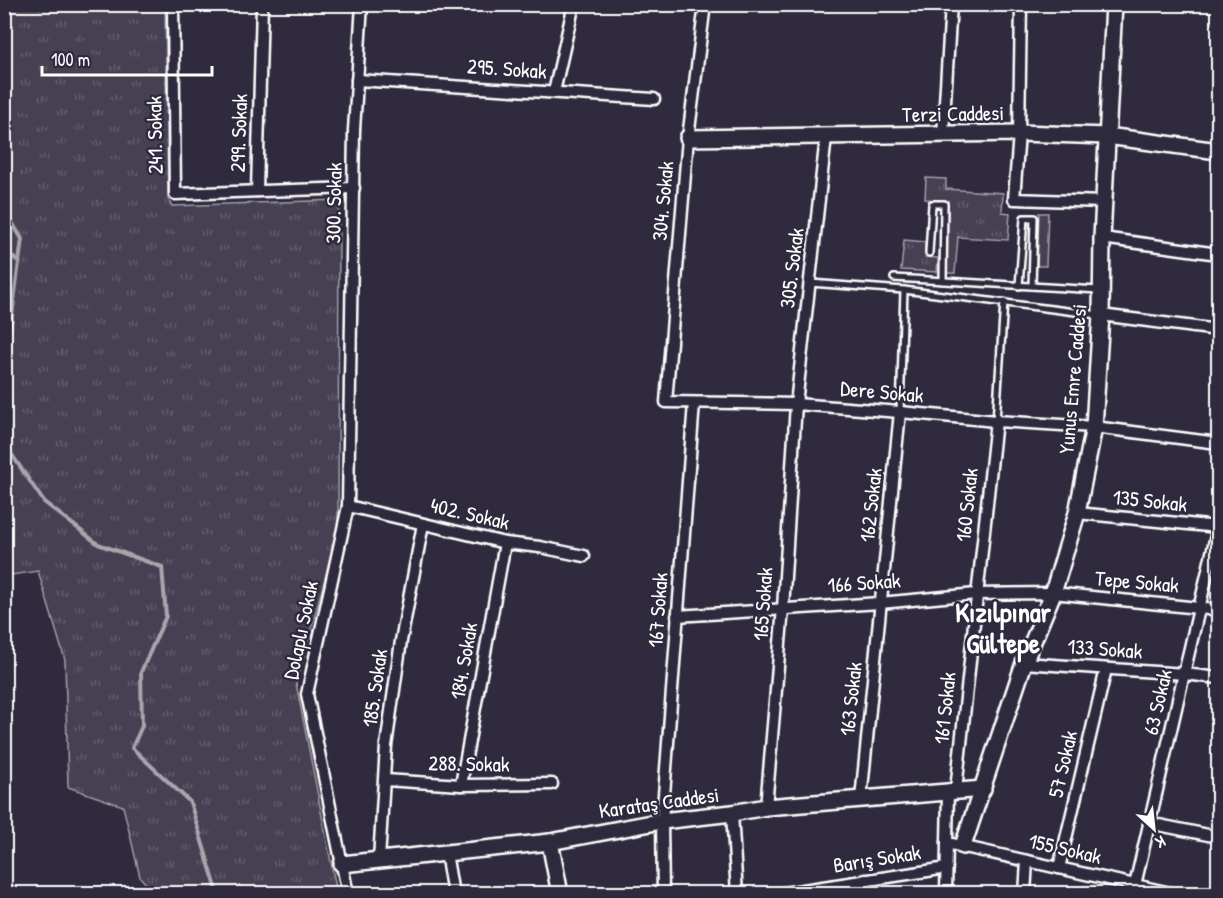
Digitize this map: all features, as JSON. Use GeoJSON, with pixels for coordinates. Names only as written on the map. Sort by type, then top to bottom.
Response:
{"type":"FeatureCollection","features":[{"type":"Feature","properties":{"kind":"street","name":"241. Sokak"},"geometry":{"type":"LineString","coordinates":[[173,4],[175,194],[257,191]]}},
{"type":"Feature","properties":{"kind":"street","name":"299. Sokak"},"geometry":{"type":"LineString","coordinates":[[257,191],[262,4]]}},
{"type":"Feature","properties":{"kind":"street","name":"300. Sokak"},"geometry":{"type":"LineString","coordinates":[[350,401],[354,130],[362,4]]}},
{"type":"Feature","properties":{"kind":"street"},"geometry":{"type":"LineString","coordinates":[[554,92],[574,4]]}},
{"type":"Feature","properties":{"kind":"street","name":"304. Sokak"},"geometry":{"type":"LineString","coordinates":[[666,402],[688,138],[705,4]]}},
{"type":"Feature","properties":{"kind":"street"},"geometry":{"type":"LineString","coordinates":[[943,135],[951,4]]}},
{"type":"Feature","properties":{"kind":"street"},"geometry":{"type":"LineString","coordinates":[[1021,4],[1019,133],[1014,199],[1104,202]]}},
{"type":"Feature","properties":{"kind":"street","name":"Yunus Emre Caddesi"},"geometry":{"type":"LineString","coordinates":[[963,846],[1024,663],[1053,593],[1077,513],[1094,427],[1114,4]]}},
{"type":"Feature","properties":{"kind":"street","name":"295. Sokak"},"geometry":{"type":"LineString","coordinates":[[357,80],[654,99]]}},
{"type":"Feature","properties":{"kind":"street","name":"Terzi Caddesi"},"geometry":{"type":"LineString","coordinates":[[688,138],[1019,133],[1107,136],[1218,152]]}},
{"type":"Feature","properties":{"kind":"street","name":"305. Sokak"},"geometry":{"type":"LineString","coordinates":[[796,404],[826,136]]}},
{"type":"Feature","properties":{"kind":"street"},"geometry":{"type":"LineString","coordinates":[[257,191],[354,188]]}},
{"type":"Feature","properties":{"kind":"street"},"geometry":{"type":"LineString","coordinates":[[1102,238],[1218,254]]}},
{"type":"Feature","properties":{"kind":"street"},"geometry":{"type":"LineString","coordinates":[[1101,315],[1218,330]]}},
{"type":"Feature","properties":{"kind":"street","name":"Dolaplı Sokak"},"geometry":{"type":"LineString","coordinates":[[348,894],[307,694],[348,507],[350,401]]}},
{"type":"Feature","properties":{"kind":"street","name":"Dere Sokak"},"geometry":{"type":"LineString","coordinates":[[666,402],[796,404],[1094,427],[1218,442]]}},
{"type":"Feature","properties":{"kind":"street","name":"167 Sokak"},"geometry":{"type":"LineString","coordinates":[[663,894],[662,821],[694,403]]}},
{"type":"Feature","properties":{"kind":"street","name":"165 Sokak"},"geometry":{"type":"LineString","coordinates":[[766,807],[783,608],[796,404]]}},
{"type":"Feature","properties":{"kind":"street","name":"162 Sokak"},"geometry":{"type":"LineString","coordinates":[[880,603],[900,412]]}},
{"type":"Feature","properties":{"kind":"street","name":"160 Sokak"},"geometry":{"type":"LineString","coordinates":[[976,594],[996,421]]}},
{"type":"Feature","properties":{"kind":"street","name":"402. Sokak"},"geometry":{"type":"LineString","coordinates":[[348,507],[505,543],[584,556]]}},
{"type":"Feature","properties":{"kind":"street","name":"135 Sokak"},"geometry":{"type":"LineString","coordinates":[[1077,513],[1218,527]]}},
{"type":"Feature","properties":{"kind":"street","name":"185. Sokak"},"geometry":{"type":"LineString","coordinates":[[379,860],[386,780],[386,746],[401,641],[423,524]]}},
{"type":"Feature","properties":{"kind":"street","name":"63 Sokak"},"geometry":{"type":"LineString","coordinates":[[1135,885],[1218,527]]}},
{"type":"Feature","properties":{"kind":"street","name":"184. Sokak"},"geometry":{"type":"LineString","coordinates":[[461,785],[505,543]]}},
{"type":"Feature","properties":{"kind":"street","name":"166 Sokak"},"geometry":{"type":"LineString","coordinates":[[677,616],[880,603],[976,594],[1053,593]]}},
{"type":"Feature","properties":{"kind":"street","name":"Tepe Sokak"},"geometry":{"type":"LineString","coordinates":[[1053,593],[1218,610]]}},
{"type":"Feature","properties":{"kind":"street","name":"161 Sokak"},"geometry":{"type":"LineString","coordinates":[[946,894],[947,843],[952,790],[976,594]]}},
{"type":"Feature","properties":{"kind":"street","name":"163 Sokak"},"geometry":{"type":"LineString","coordinates":[[861,799],[880,603]]}},
{"type":"Feature","properties":{"kind":"street","name":"133 Sokak"},"geometry":{"type":"LineString","coordinates":[[1024,663],[1218,678]]}},
{"type":"Feature","properties":{"kind":"street","name":"57 Sokak"},"geometry":{"type":"LineString","coordinates":[[1059,868],[1106,669]]}},
{"type":"Feature","properties":{"kind":"street","name":"288. Sokak"},"geometry":{"type":"LineString","coordinates":[[386,780],[461,785],[552,784]]}},
{"type":"Feature","properties":{"kind":"street","name":"Karataş Caddesi"},"geometry":{"type":"LineString","coordinates":[[342,864],[549,842],[662,821],[766,807],[983,789]]}},
{"type":"Feature","properties":{"kind":"street"},"geometry":{"type":"LineString","coordinates":[[732,813],[737,894]]}},
{"type":"Feature","properties":{"kind":"street"},"geometry":{"type":"LineString","coordinates":[[1149,823],[1218,837]]}},
{"type":"Feature","properties":{"kind":"street"},"geometry":{"type":"LineString","coordinates":[[549,842],[560,894]]}},
{"type":"Feature","properties":{"kind":"street","name":"155 Sokak"},"geometry":{"type":"LineString","coordinates":[[947,843],[1175,894]]}},
{"type":"Feature","properties":{"kind":"street"},"geometry":{"type":"LineString","coordinates":[[446,853],[453,894]]}},
{"type":"Feature","properties":{"kind":"street"},"geometry":{"type":"LineString","coordinates":[[1024,894],[1027,861]]}},
{"type":"Feature","properties":{"kind":"street","name":"Barış Sokak"},"geometry":{"type":"LineString","coordinates":[[777,894],[947,868]]}},
{"type":"Feature","properties":{"kind":"street"},"geometry":{"type":"LineString","coordinates":[[865,880],[866,894]]}},
{"type":"Feature","properties":{"kind":"lane"},"geometry":{"type":"LineString","coordinates":[[929,253],[932,204],[944,204],[943,281]]}},
{"type":"Feature","properties":{"kind":"lane"},"geometry":{"type":"LineString","coordinates":[[1019,286],[1024,218],[1034,218],[1032,286]]}},
{"type":"Feature","properties":{"kind":"lane"},"geometry":{"type":"LineString","coordinates":[[894,278],[1102,290]]}},
{"type":"Feature","properties":{"kind":"lane"},"geometry":{"type":"LineString","coordinates":[[810,283],[904,290],[1101,315]]}},
{"type":"Feature","properties":{"kind":"lane"},"geometry":{"type":"LineString","coordinates":[[900,412],[904,290]]}},
{"type":"Feature","properties":{"kind":"lane"},"geometry":{"type":"LineString","coordinates":[[996,421],[1004,302]]}},
{"type":"Feature","properties":{"kind":"green space"},"geometry":{"type":"Polygon","coordinates":[[[5,5],[165,5],[168,199],[172,206],[339,200],[338,532],[296,683],[337,893],[154,893],[140,877],[123,806],[68,787],[65,660],[38,571],[5,576],[4,525],[7,522],[4,517],[5,5]]]}},
{"type":"Feature","properties":{"kind":"green space"},"geometry":{"type":"Polygon","coordinates":[[[926,178],[946,179],[946,189],[1003,193],[1002,212],[1010,213],[1008,240],[958,237],[955,273],[945,273],[948,201],[925,199],[926,178]]]}},
{"type":"Feature","properties":{"kind":"green space"},"geometry":{"type":"Polygon","coordinates":[[[1039,213],[1048,213],[1046,266],[1037,266],[1039,213]]]}},
{"type":"Feature","properties":{"kind":"green space"},"geometry":{"type":"Polygon","coordinates":[[[904,240],[925,242],[925,257],[938,258],[937,272],[901,270],[904,240]]]}},
{"type":"Feature","properties":{"kind":"waterway"},"geometry":{"type":"LineString","coordinates":[[4,209],[22,239],[10,331],[4,347]]}},
{"type":"Feature","properties":{"kind":"waterway"},"geometry":{"type":"LineString","coordinates":[[4,250],[19,262]]}},
{"type":"Feature","properties":{"kind":"waterway"},"geometry":{"type":"LineString","coordinates":[[4,443],[44,502],[98,544],[162,567],[166,616],[141,672],[142,726],[132,748],[190,802],[218,894]]}},
{"type":"Feature","properties":{"kind":"district","name":"Kızılpınar Gültepe"},"geometry":{"type":"Point","coordinates":[1003,628]}}]}
